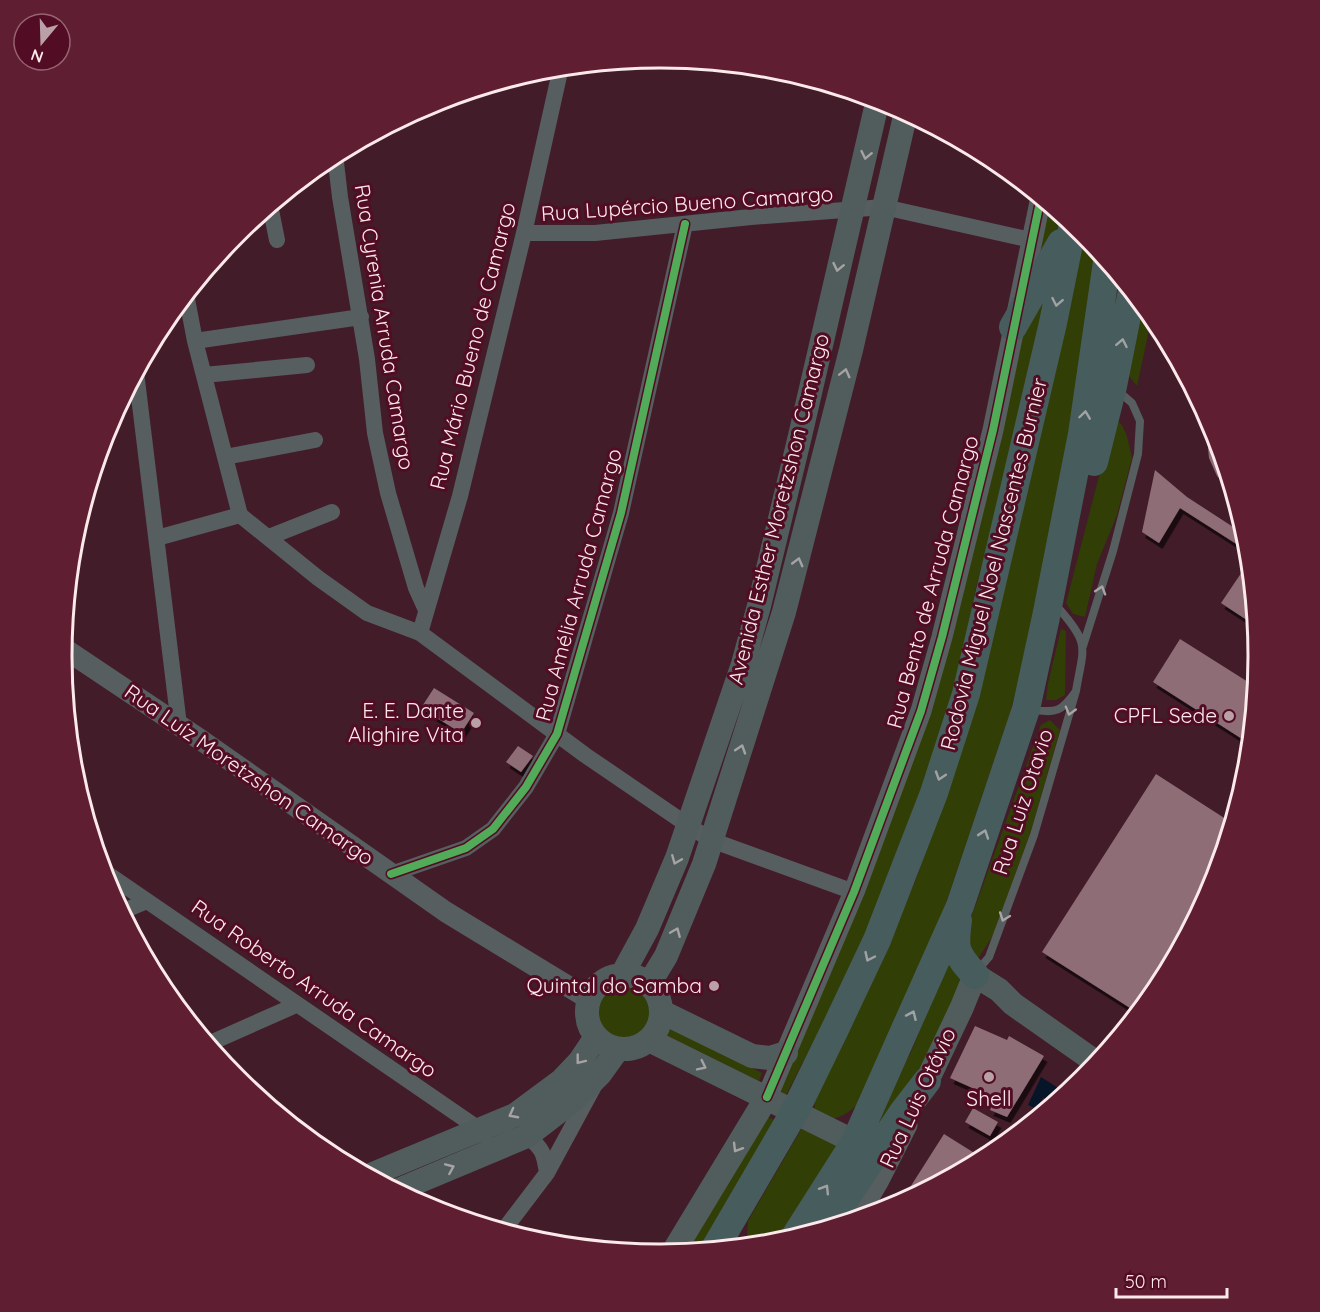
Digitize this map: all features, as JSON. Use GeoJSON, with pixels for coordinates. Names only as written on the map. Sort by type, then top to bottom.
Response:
{"type":"FeatureCollection","features":[{"type":"Feature","properties":{"kind":"highway"},"geometry":{"type":"LineString","coordinates":[[1013,327],[1067,232]]}},
{"type":"Feature","properties":{"kind":"highway","name":"Rodovia Miguel Noel Nascentes Burnier"},"geometry":{"type":"LineString","coordinates":[[719,1241],[795,1111],[877,940],[934,793],[959,716],[996,570],[1053,323],[1070,234]]}},
{"type":"Feature","properties":{"kind":"highway"},"geometry":{"type":"LineString","coordinates":[[1053,614],[1106,272]]}},
{"type":"Feature","properties":{"kind":"highway"},"geometry":{"type":"LineString","coordinates":[[801,1227],[855,1142],[960,906],[1026,710],[1053,614],[1113,386],[1130,302]]}},
{"type":"Feature","properties":{"kind":"highway"},"geometry":{"type":"LineString","coordinates":[[960,906],[956,943],[959,958],[975,975]]}},
{"type":"Feature","properties":{"kind":"highway"},"geometry":{"type":"LineString","coordinates":[[832,1218],[903,1112],[927,1081]]}},
{"type":"Feature","properties":{"kind":"highway"},"geometry":{"type":"LineString","coordinates":[[738,1239],[738,1227],[767,1159]]}},
{"type":"Feature","properties":{"kind":"main road","name":"Avenida Esther Moretzshon Camargo"},"geometry":{"type":"LineString","coordinates":[[622,975],[647,929],[689,826],[743,664],[759,606],[876,109]]}},
{"type":"Feature","properties":{"kind":"main road","name":"Avenida Esther Moretzshon Camargo"},"geometry":{"type":"LineString","coordinates":[[649,984],[666,956],[704,864],[767,670],[790,592],[848,362],[904,121]]}},
{"type":"Feature","properties":{"kind":"main road"},"geometry":{"type":"LineString","coordinates":[[622,975],[632,975],[649,984],[660,1002],[662,1012],[658,1028],[649,1040],[640,1046],[618,1049],[606,1045],[596,1037],[589,1025],[586,1012],[589,999],[602,982],[622,975]]}},
{"type":"Feature","properties":{"kind":"main road"},"geometry":{"type":"LineString","coordinates":[[975,975],[999,990],[1013,1004],[1089,1058]]}},
{"type":"Feature","properties":{"kind":"main road","name":"Rua Luis Otávio"},"geometry":{"type":"LineString","coordinates":[[927,1081],[975,975]]}},
{"type":"Feature","properties":{"kind":"main road"},"geometry":{"type":"LineString","coordinates":[[962,1007],[984,998],[993,998],[1013,1004]]}},
{"type":"Feature","properties":{"kind":"main road"},"geometry":{"type":"LineString","coordinates":[[662,1012],[752,1056],[770,1058],[786,1053]]}},
{"type":"Feature","properties":{"kind":"main road"},"geometry":{"type":"LineString","coordinates":[[377,1172],[515,1115],[561,1081],[580,1061],[596,1037]]}},
{"type":"Feature","properties":{"kind":"main road"},"geometry":{"type":"LineString","coordinates":[[649,1040],[855,1142]]}},
{"type":"Feature","properties":{"kind":"main road"},"geometry":{"type":"LineString","coordinates":[[406,1187],[527,1136],[575,1099],[600,1074],[618,1049]]}},
{"type":"Feature","properties":{"kind":"main road"},"geometry":{"type":"LineString","coordinates":[[678,1244],[767,1097]]}},
{"type":"Feature","properties":{"kind":"street","name":"Rua Mário Bueno de Camargo"},"geometry":{"type":"LineString","coordinates":[[420,633],[460,496],[524,233],[559,77]]}},
{"type":"Feature","properties":{"kind":"street","name":"Rua Cyrenia Arruda Camargo"},"geometry":{"type":"LineString","coordinates":[[336,165],[361,317],[375,434],[386,483],[416,588],[426,610]]}},
{"type":"Feature","properties":{"kind":"street","name":"Rua Bento de Arruda Camargo"},"geometry":{"type":"LineString","coordinates":[[767,1097],[854,892],[921,711],[993,430],[1039,206]]}},
{"type":"Feature","properties":{"kind":"street","name":"Rua Lupércio Bueno Camargo"},"geometry":{"type":"LineString","coordinates":[[524,233],[595,233],[751,217],[884,207],[1031,240]]}},
{"type":"Feature","properties":{"kind":"street"},"geometry":{"type":"LineString","coordinates":[[272,214],[277,240]]}},
{"type":"Feature","properties":{"kind":"street","name":"Rua Amélia Arruda Camargo"},"geometry":{"type":"LineString","coordinates":[[391,873],[466,848],[494,829],[526,787],[557,734],[621,513],[686,224]]}},
{"type":"Feature","properties":{"kind":"street"},"geometry":{"type":"LineString","coordinates":[[188,305],[240,515],[318,578],[368,613],[420,633],[557,734],[711,840],[854,892]]}},
{"type":"Feature","properties":{"kind":"street"},"geometry":{"type":"LineString","coordinates":[[195,340],[361,317]]}},
{"type":"Feature","properties":{"kind":"street"},"geometry":{"type":"LineString","coordinates":[[204,375],[307,365]]}},
{"type":"Feature","properties":{"kind":"street"},"geometry":{"type":"LineString","coordinates":[[138,385],[179,725]]}},
{"type":"Feature","properties":{"kind":"street"},"geometry":{"type":"LineString","coordinates":[[225,457],[315,440]]}},
{"type":"Feature","properties":{"kind":"street"},"geometry":{"type":"LineString","coordinates":[[268,537],[332,512]]}},
{"type":"Feature","properties":{"kind":"street"},"geometry":{"type":"LineString","coordinates":[[157,538],[240,515]]}},
{"type":"Feature","properties":{"kind":"street","name":"Rua Luíz Moretzshon Camargo"},"geometry":{"type":"LineString","coordinates":[[71,661],[179,725],[446,912],[589,999]]}},
{"type":"Feature","properties":{"kind":"street","name":"Rua Roberto Arruda Camargo"},"geometry":{"type":"LineString","coordinates":[[115,879],[479,1129],[496,1149]]}},
{"type":"Feature","properties":{"kind":"street"},"geometry":{"type":"LineString","coordinates":[[129,909],[147,901]]}},
{"type":"Feature","properties":{"kind":"street"},"geometry":{"type":"LineString","coordinates":[[215,1041],[296,1005]]}},
{"type":"Feature","properties":{"kind":"street"},"geometry":{"type":"LineString","coordinates":[[508,1224],[547,1173],[600,1074]]}},
{"type":"Feature","properties":{"kind":"street","name":"Rua Luis Otávio"},"geometry":{"type":"LineString","coordinates":[[863,1208],[927,1081]]}},
{"type":"Feature","properties":{"kind":"street"},"geometry":{"type":"LineString","coordinates":[[527,1136],[539,1146],[544,1155],[547,1173]]}},
{"type":"Feature","properties":{"kind":"lane"},"geometry":{"type":"LineString","coordinates":[[1076,691],[1083,646],[1113,551],[1138,454],[1140,421],[1132,404],[1113,386]]}},
{"type":"Feature","properties":{"kind":"lane"},"geometry":{"type":"LineString","coordinates":[[1053,614],[1078,630],[1083,646]]}},
{"type":"Feature","properties":{"kind":"lane","name":"Rua Luiz Otavio"},"geometry":{"type":"LineString","coordinates":[[1026,710],[1059,710],[1065,707],[1076,691]]}},
{"type":"Feature","properties":{"kind":"lane","name":"Rua Luiz Otavio"},"geometry":{"type":"LineString","coordinates":[[975,975],[989,957],[1034,836],[1076,691]]}},
{"type":"Feature","properties":{"kind":"green space"},"geometry":{"type":"Polygon","coordinates":[[[1043,210],[1060,225],[1048,258],[1037,246],[1043,210]]]}},
{"type":"Feature","properties":{"kind":"green space"},"geometry":{"type":"Polygon","coordinates":[[[1082,246],[1097,262],[1090,317],[1046,579],[1010,713],[934,939],[864,1098],[847,1113],[826,1120],[814,1110],[815,1100],[915,882],[957,763],[1082,246]]]}},
{"type":"Feature","properties":{"kind":"green space"},"geometry":{"type":"Polygon","coordinates":[[[1051,278],[1018,439],[976,587],[960,669],[919,805],[853,965],[786,1095],[779,1090],[897,802],[1019,333],[1051,278]]]}},
{"type":"Feature","properties":{"kind":"green space"},"geometry":{"type":"Polygon","coordinates":[[[1137,313],[1149,329],[1137,386],[1125,371],[1137,313]]]}},
{"type":"Feature","properties":{"kind":"green space"},"geometry":{"type":"Polygon","coordinates":[[[1112,415],[1122,425],[1132,458],[1117,515],[1097,564],[1085,617],[1073,614],[1066,603],[1103,461],[1112,415]]]}},
{"type":"Feature","properties":{"kind":"green space"},"geometry":{"type":"Polygon","coordinates":[[[1061,629],[1066,631],[1065,695],[1056,700],[1046,700],[1048,683],[1061,629]]]}},
{"type":"Feature","properties":{"kind":"green space"},"geometry":{"type":"Polygon","coordinates":[[[1050,720],[1060,730],[1031,831],[993,936],[979,957],[972,959],[964,937],[1041,725],[1050,720]]]}},
{"type":"Feature","properties":{"kind":"green space"},"geometry":{"type":"Polygon","coordinates":[[[948,961],[963,983],[906,1100],[864,1145],[911,1052],[948,961]]]}},
{"type":"Feature","properties":{"kind":"green space"},"geometry":{"type":"Polygon","coordinates":[[[618,984],[630,984],[645,992],[653,1007],[653,1019],[645,1034],[630,1042],[618,1042],[603,1034],[595,1019],[595,1007],[603,992],[618,984]]]}},
{"type":"Feature","properties":{"kind":"green space"},"geometry":{"type":"Polygon","coordinates":[[[664,1023],[762,1073],[759,1081],[660,1032],[664,1023]]]}},
{"type":"Feature","properties":{"kind":"green space"},"geometry":{"type":"Polygon","coordinates":[[[763,1115],[779,1122],[711,1242],[689,1243],[763,1115]]]}},
{"type":"Feature","properties":{"kind":"green space"},"geometry":{"type":"Polygon","coordinates":[[[803,1126],[838,1147],[790,1229],[747,1237],[748,1221],[803,1126]]]}},
{"type":"Feature","properties":{"kind":"water"},"geometry":{"type":"Polygon","coordinates":[[[1041,1077],[1058,1088],[1048,1098],[1043,1098],[1036,1108],[1028,1105],[1041,1077]]]}},
{"type":"Feature","properties":{"kind":"building"},"geometry":{"type":"Polygon","coordinates":[[[1209,445],[1221,479],[1209,458],[1209,445]]]}},
{"type":"Feature","properties":{"kind":"building"},"geometry":{"type":"Polygon","coordinates":[[[1155,470],[1187,497],[1234,527],[1238,545],[1180,508],[1159,543],[1142,532],[1155,470]]]}},
{"type":"Feature","properties":{"kind":"building"},"geometry":{"type":"Polygon","coordinates":[[[1242,572],[1247,620],[1221,603],[1242,572]]]}},
{"type":"Feature","properties":{"kind":"building","name":"CPFL Sede"},"geometry":{"type":"Polygon","coordinates":[[[1180,639],[1247,682],[1242,739],[1153,682],[1180,639]]]}},
{"type":"Feature","properties":{"kind":"building"},"geometry":{"type":"Polygon","coordinates":[[[434,688],[474,713],[461,733],[421,708],[434,688]]]}},
{"type":"Feature","properties":{"kind":"building"},"geometry":{"type":"Polygon","coordinates":[[[518,746],[533,756],[521,772],[506,762],[518,746]]]}},
{"type":"Feature","properties":{"kind":"building"},"geometry":{"type":"Polygon","coordinates":[[[1156,774],[1225,818],[1204,881],[1188,916],[1170,950],[1131,1008],[1042,952],[1156,774]]]}},
{"type":"Feature","properties":{"kind":"building"},"geometry":{"type":"Polygon","coordinates":[[[975,1026],[1007,1040],[1009,1036],[1044,1056],[1007,1117],[990,1110],[995,1098],[950,1078],[975,1026]]]}},
{"type":"Feature","properties":{"kind":"building"},"geometry":{"type":"Polygon","coordinates":[[[973,1108],[998,1122],[990,1136],[965,1122],[973,1108]]]}},
{"type":"Feature","properties":{"kind":"building"},"geometry":{"type":"Polygon","coordinates":[[[944,1134],[974,1153],[954,1166],[909,1189],[944,1134]]]}},
{"type":"Feature","properties":{"kind":"cycle path"},"geometry":{"type":"LineString","coordinates":[[767,1097],[854,892],[921,711],[942,637],[993,430],[1039,207]]}},
{"type":"Feature","properties":{"kind":"cycle path"},"geometry":{"type":"LineString","coordinates":[[391,874],[466,848],[493,829],[526,787],[557,734],[621,513],[685,224]]}},
{"type":"Feature","properties":{"kind":"place","name":"CPFL Sede"},"geometry":{"type":"Point","coordinates":[1229,716]}},
{"type":"Feature","properties":{"kind":"place","name":"E. E. Dante Alighire Vita"},"geometry":{"type":"Point","coordinates":[476,723]}},
{"type":"Feature","properties":{"kind":"place","name":"Quintal do Samba"},"geometry":{"type":"Point","coordinates":[714,986]}},
{"type":"Feature","properties":{"kind":"place","name":"Shell"},"geometry":{"type":"Point","coordinates":[989,1077]}}]}
